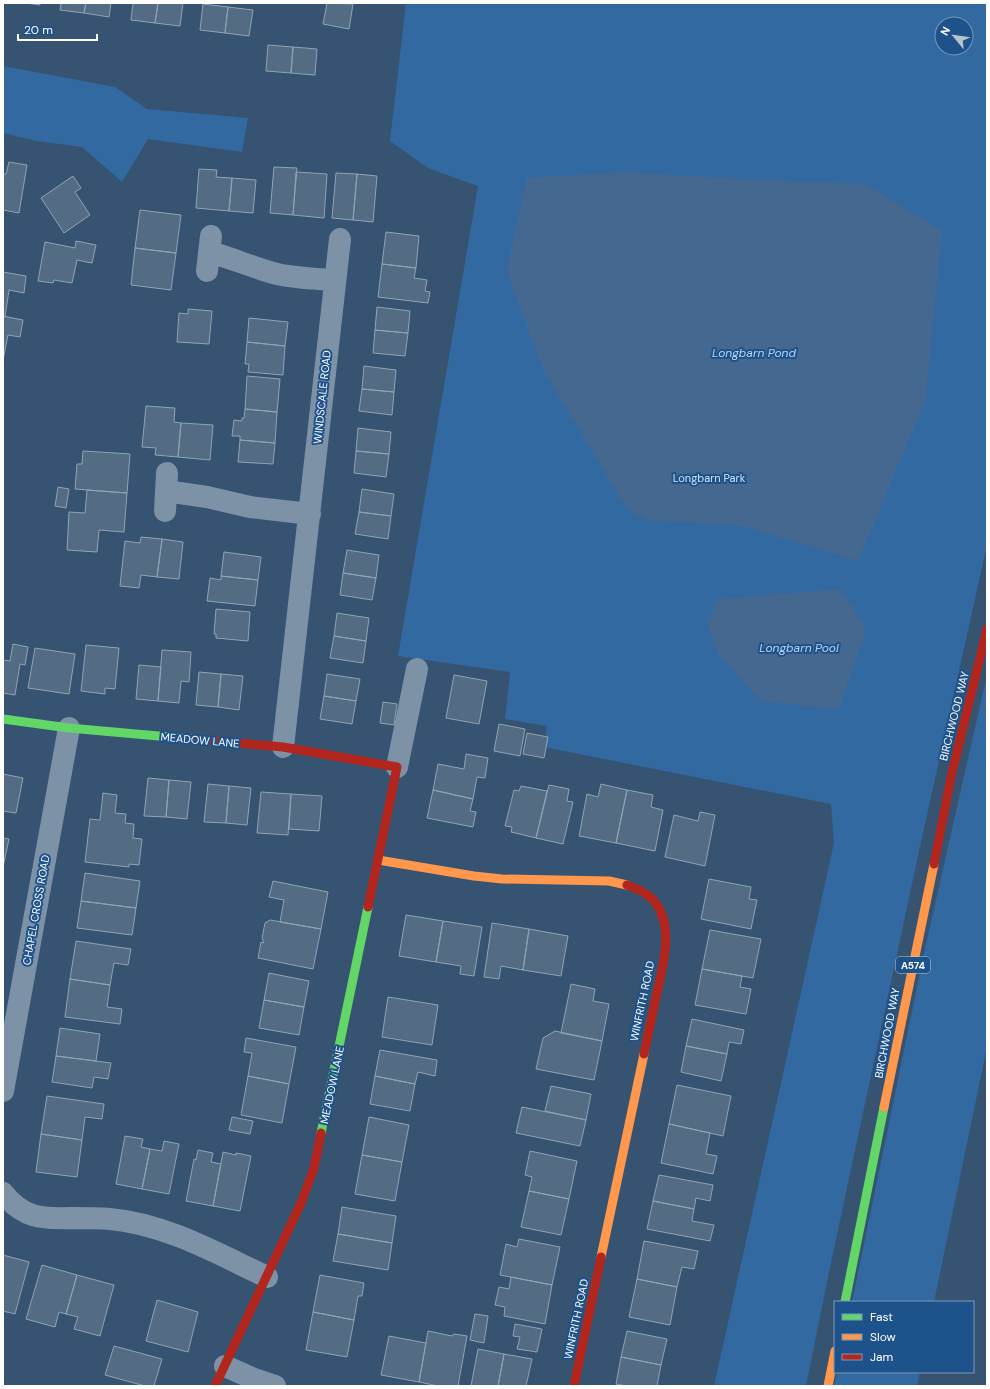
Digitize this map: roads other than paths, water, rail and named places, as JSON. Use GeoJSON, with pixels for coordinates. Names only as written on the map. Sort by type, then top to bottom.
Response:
{"type":"FeatureCollection","features":[{"type":"Feature","properties":{"kind":"street","name":"WINDSCALE ROAD"},"geometry":{"type":"LineString","coordinates":[[283,747],[340,239]]}},
{"type":"Feature","properties":{"kind":"street"},"geometry":{"type":"LineString","coordinates":[[209,253],[224,256],[277,274],[294,277],[335,280]]}},
{"type":"Feature","properties":{"kind":"street"},"geometry":{"type":"LineString","coordinates":[[166,492],[207,497],[250,507],[310,514]]}},
{"type":"Feature","properties":{"kind":"street","name":"BIRCHWOOD WAY"},"geometry":{"type":"LineString","coordinates":[[845,1301],[951,776],[987,629]]}},
{"type":"Feature","properties":{"kind":"street","name":"MEADOW LANE"},"geometry":{"type":"LineString","coordinates":[[215,1386],[301,1203],[314,1168],[417,669]]}},
{"type":"Feature","properties":{"kind":"street","name":"MEADOW LANE"},"geometry":{"type":"LineString","coordinates":[[3,719],[69,728],[283,747],[397,767]]}},
{"type":"Feature","properties":{"kind":"street","name":"CHAPEL CROSS ROAD"},"geometry":{"type":"LineString","coordinates":[[3,1091],[69,728]]}},
{"type":"Feature","properties":{"kind":"street","name":"WINFRITH ROAD"},"geometry":{"type":"LineString","coordinates":[[378,860],[474,876],[502,879],[609,881],[631,885],[650,896],[662,913],[666,938],[665,953],[574,1386]]}},
{"type":"Feature","properties":{"kind":"street"},"geometry":{"type":"LineString","coordinates":[[3,1193],[17,1208],[27,1214],[39,1218],[90,1218],[141,1225],[188,1240],[267,1277]]}},
{"type":"Feature","properties":{"kind":"street"},"geometry":{"type":"LineString","coordinates":[[828,1386],[834,1356]]}},
{"type":"Feature","properties":{"kind":"street"},"geometry":{"type":"LineString","coordinates":[[225,1366],[254,1379],[275,1386]]}},
{"type":"Feature","properties":{"kind":"water","name":"Longbarn Pond"},"geometry":{"type":"Polygon","coordinates":[[[625,172],[865,184],[942,231],[925,401],[858,561],[743,526],[647,520],[627,509],[543,370],[507,270],[527,178],[625,172]]]}},
{"type":"Feature","properties":{"kind":"water","name":"Longbarn Pool"},"geometry":{"type":"Polygon","coordinates":[[[841,589],[866,629],[838,710],[761,701],[718,653],[707,623],[719,599],[841,589]]]}},
{"type":"Feature","properties":{"kind":"park label","name":"Longbarn Park"},"geometry":{"type":"Point","coordinates":[709,478]}}]}
